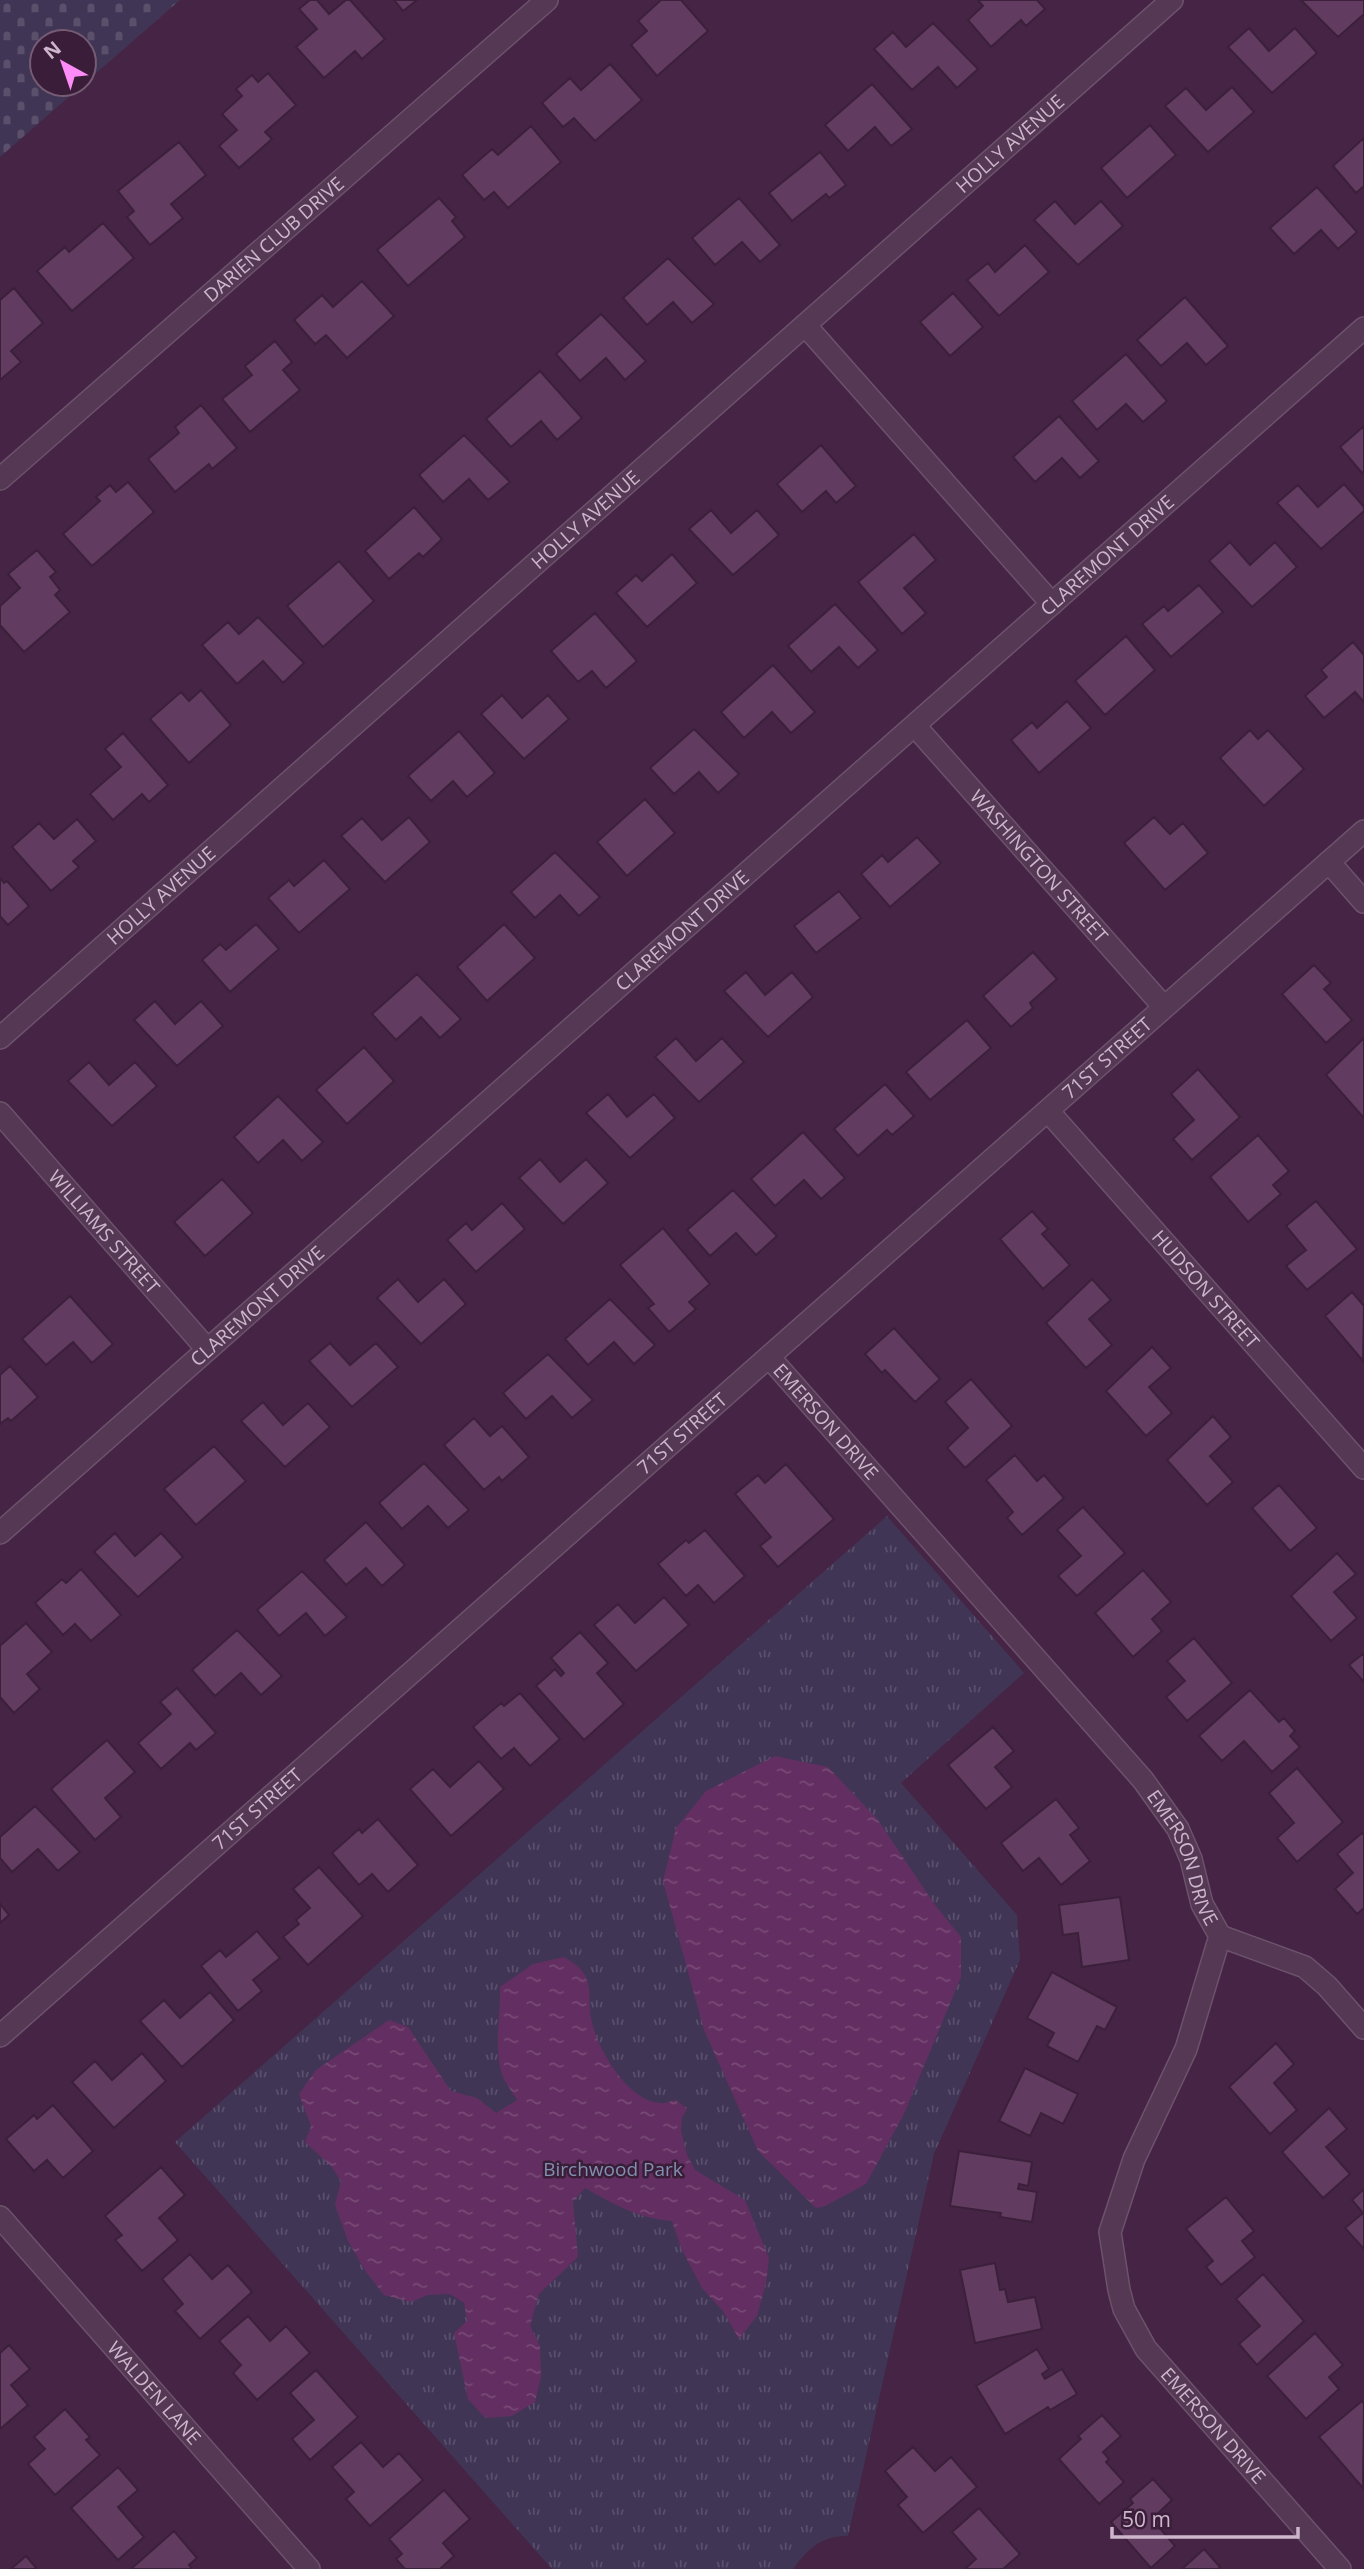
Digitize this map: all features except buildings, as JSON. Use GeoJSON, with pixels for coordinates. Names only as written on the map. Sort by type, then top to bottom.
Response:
{"type":"FeatureCollection","features":[{"type":"Feature","properties":{"kind":"street","name":"DARIEN CLUB DRIVE"},"geometry":{"type":"LineString","coordinates":[[0,479],[547,0]]}},
{"type":"Feature","properties":{"kind":"street","name":"HOLLY AVENUE"},"geometry":{"type":"LineString","coordinates":[[0,1038],[1172,0]]}},
{"type":"Feature","properties":{"kind":"street"},"geometry":{"type":"LineString","coordinates":[[805,325],[1052,604]]}},
{"type":"Feature","properties":{"kind":"street","name":"CLAREMONT DRIVE"},"geometry":{"type":"LineString","coordinates":[[0,1533],[1364,328]]}},
{"type":"Feature","properties":{"kind":"street","name":"WASHINGTON STREET"},"geometry":{"type":"LineString","coordinates":[[915,726],[1164,1007]]}},
{"type":"Feature","properties":{"kind":"street","name":"71ST STREET"},"geometry":{"type":"LineString","coordinates":[[0,2036],[1364,831]]}},
{"type":"Feature","properties":{"kind":"street"},"geometry":{"type":"LineString","coordinates":[[1329,862],[1364,902]]}},
{"type":"Feature","properties":{"kind":"street","name":"HUDSON STREET"},"geometry":{"type":"LineString","coordinates":[[1048,1111],[1364,1468]]}},
{"type":"Feature","properties":{"kind":"street","name":"WILLIAMS STREET"},"geometry":{"type":"LineString","coordinates":[[0,1113],[207,1349]]}},
{"type":"Feature","properties":{"kind":"street","name":"EMERSON DRIVE"},"geometry":{"type":"LineString","coordinates":[[769,1357],[1143,1780],[1178,1829],[1191,1859],[1202,1904],[1220,1936],[1186,2049],[1133,2159],[1110,2232],[1119,2290],[1129,2320],[1146,2349],[1340,2569]]}},
{"type":"Feature","properties":{"kind":"street"},"geometry":{"type":"LineString","coordinates":[[1220,1936],[1305,1967],[1327,1986],[1364,2028]]}},
{"type":"Feature","properties":{"kind":"street","name":"WALDEN LANE"},"geometry":{"type":"LineString","coordinates":[[0,2217],[309,2569]]}},
{"type":"Feature","properties":{"kind":"green space"},"geometry":{"type":"Polygon","coordinates":[[[0,0],[180,0],[98,72],[98,28],[28,28],[28,98],[68,98],[0,157],[0,0]]]}},
{"type":"Feature","properties":{"kind":"green space","name":"Birchwood Park"},"geometry":{"type":"Polygon","coordinates":[[[887,1516],[1024,1673],[901,1783],[1017,1915],[1020,1960],[934,2154],[848,2536],[831,2538],[816,2545],[793,2569],[552,2569],[175,2142],[887,1516]]]}},
{"type":"Feature","properties":{"kind":"water"},"geometry":{"type":"Polygon","coordinates":[[[775,1756],[828,1767],[878,1820],[935,1905],[961,1937],[961,1977],[904,2114],[866,2184],[816,2208],[758,2151],[704,2030],[663,1881],[676,1828],[706,1791],[775,1756]]]}},
{"type":"Feature","properties":{"kind":"water"},"geometry":{"type":"Polygon","coordinates":[[[564,1957],[585,1976],[589,1987],[594,2030],[615,2071],[636,2093],[648,2100],[662,2103],[676,2100],[687,2109],[682,2118],[681,2131],[687,2155],[695,2170],[745,2200],[769,2258],[766,2283],[757,2316],[739,2339],[723,2311],[702,2288],[681,2248],[672,2221],[636,2214],[585,2188],[573,2201],[578,2257],[539,2294],[530,2326],[540,2346],[541,2377],[535,2402],[512,2416],[485,2418],[468,2399],[454,2333],[467,2321],[464,2303],[450,2294],[428,2295],[411,2302],[384,2295],[366,2272],[348,2241],[335,2205],[341,2181],[331,2166],[305,2142],[311,2126],[299,2094],[316,2070],[389,2020],[408,2027],[451,2091],[477,2098],[496,2113],[517,2100],[504,2078],[499,2061],[500,1987],[533,1964],[564,1957]]]}}]}
